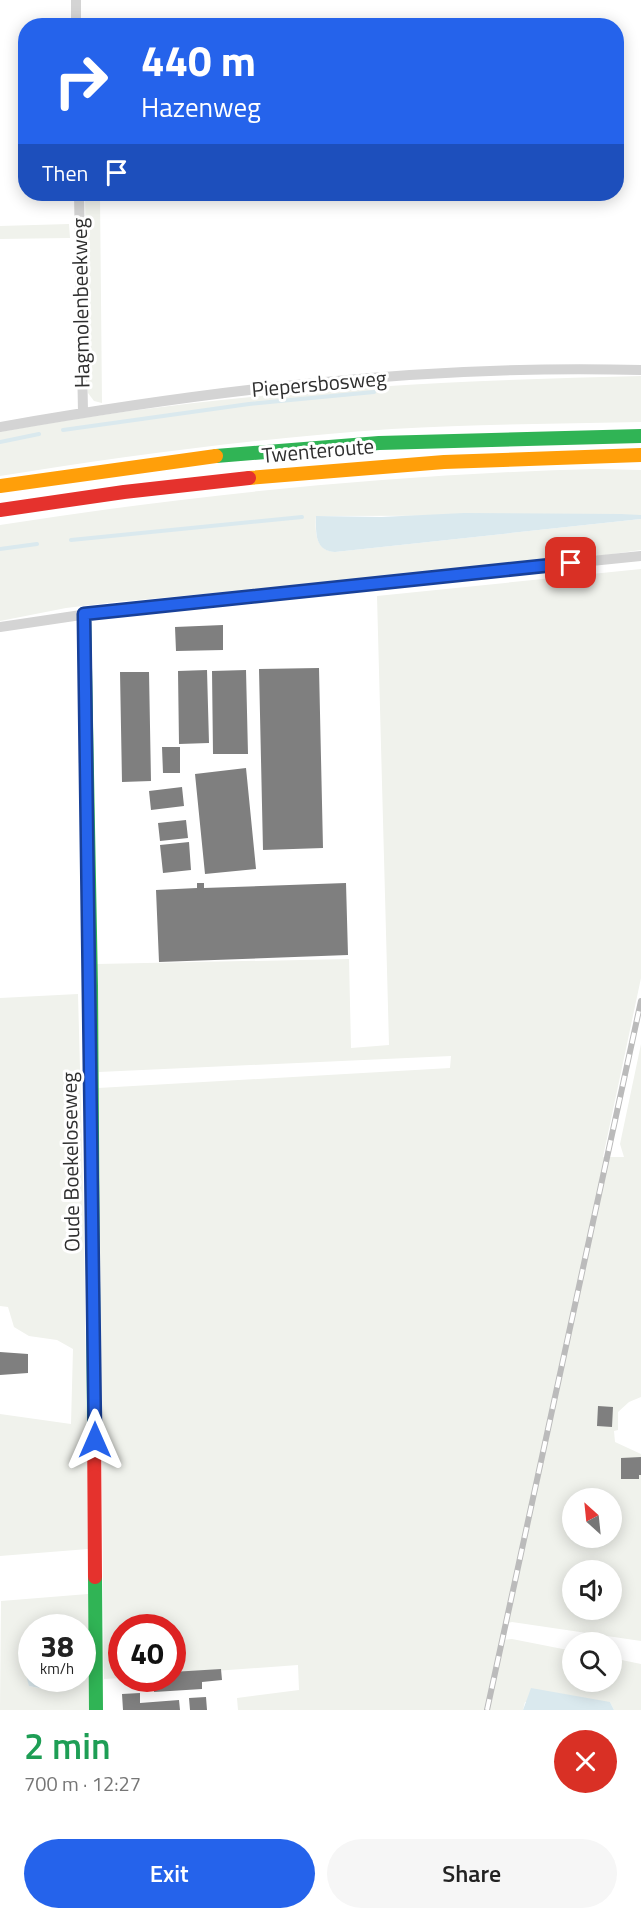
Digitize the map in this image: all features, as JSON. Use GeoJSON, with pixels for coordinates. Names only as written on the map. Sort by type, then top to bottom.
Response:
{"type":"FeatureCollection","features":[{"type":"Feature","properties":{"kind":"main road","name":"Twenteroute"},"geometry":{"type":"LineString","coordinates":[[0,486],[174,462],[341,445],[524,437],[641,436]]}},
{"type":"Feature","properties":{"kind":"main road","name":"Twenteroute"},"geometry":{"type":"LineString","coordinates":[[0,510],[169,486],[363,467],[526,458],[641,455]]}},
{"type":"Feature","properties":{"kind":"main road","name":"Oude Boekeloseweg"},"geometry":{"type":"LineString","coordinates":[[84,614],[91,1034],[96,1710]]}},
{"type":"Feature","properties":{"kind":"street"},"geometry":{"type":"LineString","coordinates":[[76,0],[76,18]]}},
{"type":"Feature","properties":{"kind":"street","name":"Hagmolenbeekweg"},"geometry":{"type":"LineString","coordinates":[[79,201],[83,412]]}},
{"type":"Feature","properties":{"kind":"street","name":"Piepersbosweg"},"geometry":{"type":"LineString","coordinates":[[0,427],[83,412],[251,390],[420,375],[594,369],[641,370]]}},
{"type":"Feature","properties":{"kind":"street"},"geometry":{"type":"LineString","coordinates":[[0,627],[84,614],[641,556]]}},
{"type":"Feature","properties":{"kind":"shaded area"},"geometry":{"type":"Polygon","coordinates":[[[85,201],[100,201],[102,403],[94,401],[88,393],[85,201]]]}},
{"type":"Feature","properties":{"kind":"shaded area"},"geometry":{"type":"Polygon","coordinates":[[[69,224],[70,238],[0,239],[0,226],[69,224]]]}},
{"type":"Feature","properties":{"kind":"shaded area"},"geometry":{"type":"Polygon","coordinates":[[[641,376],[641,422],[454,426],[293,437],[195,448],[0,476],[0,432],[80,418],[159,407],[319,391],[480,381],[641,376]]]}},
{"type":"Feature","properties":{"kind":"shaded area"},"geometry":{"type":"Polygon","coordinates":[[[597,469],[641,470],[641,515],[316,516],[318,539],[323,548],[335,552],[641,519],[641,550],[563,561],[116,602],[66,608],[0,621],[0,525],[148,504],[297,487],[447,476],[597,469]]]}},
{"type":"Feature","properties":{"kind":"shaded area"},"geometry":{"type":"Polygon","coordinates":[[[464,513],[621,514],[641,515],[641,519],[335,552],[323,548],[316,534],[316,516],[381,517],[464,513]]]}},
{"type":"Feature","properties":{"kind":"shaded area"},"geometry":{"type":"Polygon","coordinates":[[[641,569],[641,978],[603,1157],[624,1157],[620,1144],[641,1044],[641,1397],[629,1402],[618,1412],[618,1430],[614,1431],[615,1442],[641,1454],[641,1641],[622,1638],[622,1632],[580,1632],[512,1622],[504,1624],[501,1640],[512,1639],[562,1649],[562,1692],[622,1692],[622,1660],[641,1664],[641,1710],[614,1710],[610,1702],[525,1702],[523,1710],[238,1710],[237,1698],[299,1690],[298,1665],[186,1673],[186,1614],[108,1614],[108,1679],[104,1679],[98,1088],[450,1068],[451,1056],[99,1072],[97,964],[349,959],[351,1048],[389,1045],[377,596],[641,569]]]}},
{"type":"Feature","properties":{"kind":"shaded area"},"geometry":{"type":"Polygon","coordinates":[[[78,994],[84,1220],[88,1549],[0,1556],[0,1414],[71,1424],[73,1349],[57,1340],[29,1336],[14,1327],[8,1307],[0,1306],[0,998],[78,994]]]}},
{"type":"Feature","properties":{"kind":"shaded area"},"geometry":{"type":"Polygon","coordinates":[[[88,1594],[88,1614],[18,1614],[18,1692],[90,1692],[90,1710],[0,1710],[1,1601],[88,1594]]]}},
{"type":"Feature","properties":{"kind":"shaded area"},"geometry":{"type":"Polygon","coordinates":[[[531,1688],[610,1702],[614,1710],[523,1710],[531,1688]]]}},
{"type":"Feature","properties":{"kind":"building"},"geometry":{"type":"Polygon","coordinates":[[[223,625],[223,650],[176,651],[175,627],[223,625]]]}},
{"type":"Feature","properties":{"kind":"building"},"geometry":{"type":"Polygon","coordinates":[[[319,668],[323,848],[263,850],[259,669],[319,668]]]}},
{"type":"Feature","properties":{"kind":"building"},"geometry":{"type":"Polygon","coordinates":[[[207,670],[209,743],[179,744],[178,671],[207,670]]]}},
{"type":"Feature","properties":{"kind":"building"},"geometry":{"type":"Polygon","coordinates":[[[246,670],[248,754],[213,754],[212,671],[246,670]]]}},
{"type":"Feature","properties":{"kind":"building"},"geometry":{"type":"Polygon","coordinates":[[[120,672],[149,672],[151,781],[122,782],[120,672]]]}},
{"type":"Feature","properties":{"kind":"building"},"geometry":{"type":"Polygon","coordinates":[[[162,747],[180,747],[180,773],[163,773],[162,747]]]}},
{"type":"Feature","properties":{"kind":"building"},"geometry":{"type":"Polygon","coordinates":[[[246,768],[256,869],[205,874],[195,774],[246,768]]]}},
{"type":"Feature","properties":{"kind":"building"},"geometry":{"type":"Polygon","coordinates":[[[182,787],[184,806],[151,810],[149,791],[182,787]]]}},
{"type":"Feature","properties":{"kind":"building"},"geometry":{"type":"Polygon","coordinates":[[[186,820],[188,838],[160,841],[158,823],[186,820]]]}},
{"type":"Feature","properties":{"kind":"building"},"geometry":{"type":"Polygon","coordinates":[[[189,842],[191,870],[163,873],[160,845],[189,842]]]}},
{"type":"Feature","properties":{"kind":"building"},"geometry":{"type":"Polygon","coordinates":[[[197,883],[204,883],[204,888],[346,883],[348,955],[159,962],[156,890],[197,888],[197,883]]]}},
{"type":"Feature","properties":{"kind":"building"},"geometry":{"type":"Polygon","coordinates":[[[0,1352],[28,1354],[28,1373],[0,1375],[0,1352]]]}},
{"type":"Feature","properties":{"kind":"building"},"geometry":{"type":"Polygon","coordinates":[[[598,1406],[613,1407],[612,1427],[597,1426],[598,1406]]]}},
{"type":"Feature","properties":{"kind":"building"},"geometry":{"type":"Polygon","coordinates":[[[641,1457],[639,1479],[621,1479],[621,1458],[641,1457]]]}},
{"type":"Feature","properties":{"kind":"building"},"geometry":{"type":"Polygon","coordinates":[[[221,1669],[222,1680],[202,1682],[202,1689],[186,1690],[186,1671],[221,1669]]]}},
{"type":"Feature","properties":{"kind":"building"},"geometry":{"type":"Polygon","coordinates":[[[140,1693],[140,1703],[179,1700],[180,1710],[123,1710],[122,1694],[140,1693]]]}},
{"type":"Feature","properties":{"kind":"building"},"geometry":{"type":"Polygon","coordinates":[[[206,1697],[207,1710],[190,1710],[189,1698],[206,1697]]]}},
{"type":"Feature","properties":{"kind":"waterway"},"geometry":{"type":"LineString","coordinates":[[63,430],[249,404],[374,392]]}},
{"type":"Feature","properties":{"kind":"waterway"},"geometry":{"type":"LineString","coordinates":[[0,442],[39,434]]}},
{"type":"Feature","properties":{"kind":"waterway"},"geometry":{"type":"LineString","coordinates":[[71,540],[302,517]]}},
{"type":"Feature","properties":{"kind":"waterway"},"geometry":{"type":"LineString","coordinates":[[0,549],[37,544]]}},
{"type":"Feature","properties":{"kind":"railway"},"geometry":{"type":"LineString","coordinates":[[487,1710],[641,1001]]}},
{"type":"Feature","properties":{"kind":"traffic: fast"},"geometry":{"type":"LineString","coordinates":[[216,456],[379,443],[641,436]]}},
{"type":"Feature","properties":{"kind":"traffic: fast"},"geometry":{"type":"LineString","coordinates":[[84,614],[91,986],[94,1427]]}},
{"type":"Feature","properties":{"kind":"traffic: fast"},"geometry":{"type":"LineString","coordinates":[[95,1577],[96,1710]]}},
{"type":"Feature","properties":{"kind":"traffic: slow"},"geometry":{"type":"LineString","coordinates":[[249,478],[444,462],[641,455]]}},
{"type":"Feature","properties":{"kind":"traffic: slow"},"geometry":{"type":"LineString","coordinates":[[0,486],[216,456]]}},
{"type":"Feature","properties":{"kind":"traffic: jam"},"geometry":{"type":"LineString","coordinates":[[0,510],[124,492],[249,478]]}},
{"type":"Feature","properties":{"kind":"traffic: jam"},"geometry":{"type":"LineString","coordinates":[[94,1427],[95,1577]]}},
{"type":"Feature","properties":{"kind":"route"},"geometry":{"type":"LineString","coordinates":[[95,1440],[84,614],[571,563]]}}]}
